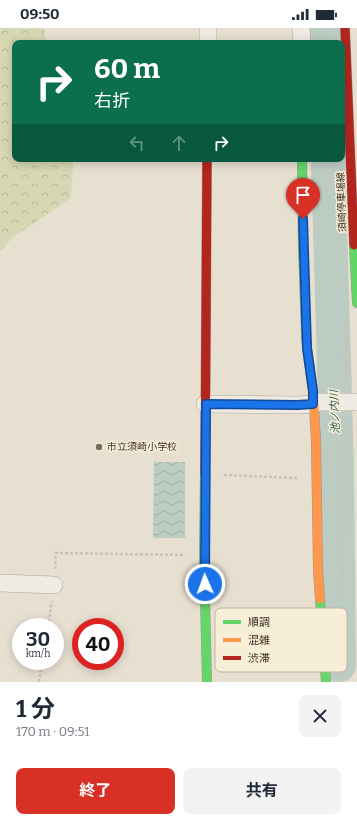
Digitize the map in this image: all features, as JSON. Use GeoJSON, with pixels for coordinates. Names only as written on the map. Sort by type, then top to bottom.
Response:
{"type":"FeatureCollection","features":[{"type":"Feature","properties":{"kind":"street"},"geometry":{"type":"LineString","coordinates":[[208,28],[208,40]]}},
{"type":"Feature","properties":{"kind":"street"},"geometry":{"type":"LineString","coordinates":[[301,28],[302,40]]}},
{"type":"Feature","properties":{"kind":"street","name":"須崎停車場線"},"geometry":{"type":"LineString","coordinates":[[344,40],[345,28]]}},
{"type":"Feature","properties":{"kind":"street","name":"須崎停車場線"},"geometry":{"type":"LineString","coordinates":[[345,63],[355,193],[357,303]]}},
{"type":"Feature","properties":{"kind":"street"},"geometry":{"type":"LineString","coordinates":[[207,162],[204,556],[207,682]]}},
{"type":"Feature","properties":{"kind":"street"},"geometry":{"type":"LineString","coordinates":[[302,162],[303,248],[307,348],[316,403],[318,570],[321,608]]}},
{"type":"Feature","properties":{"kind":"street"},"geometry":{"type":"LineString","coordinates":[[206,404],[297,405],[348,401]]}},
{"type":"Feature","properties":{"kind":"street"},"geometry":{"type":"LineString","coordinates":[[0,583],[54,586]]}},
{"type":"Feature","properties":{"kind":"street"},"geometry":{"type":"LineString","coordinates":[[325,672],[326,682]]}},
{"type":"Feature","properties":{"kind":"path"},"geometry":{"type":"LineString","coordinates":[[342,356],[348,356]]}},
{"type":"Feature","properties":{"kind":"path"},"geometry":{"type":"LineString","coordinates":[[341,602],[343,463],[348,401]]}},
{"type":"Feature","properties":{"kind":"path"},"geometry":{"type":"LineString","coordinates":[[205,474],[317,479]]}},
{"type":"Feature","properties":{"kind":"path"},"geometry":{"type":"LineString","coordinates":[[49,618],[54,586],[56,552],[204,556]]}},
{"type":"Feature","properties":{"kind":"path"},"geometry":{"type":"LineString","coordinates":[[39,682],[41,670]]}},
{"type":"Feature","properties":{"kind":"green space"},"geometry":{"type":"Polygon","coordinates":[[[0,28],[44,28],[46,40],[12,40],[12,162],[73,162],[71,198],[12,238],[0,252],[0,28]]]}},
{"type":"Feature","properties":{"kind":"green space"},"geometry":{"type":"Polygon","coordinates":[[[309,28],[332,28],[332,38],[309,40],[309,28]]]}},
{"type":"Feature","properties":{"kind":"green space"},"geometry":{"type":"Polygon","coordinates":[[[311,162],[342,162],[352,380],[348,385],[323,385],[318,363],[311,162]]]}},
{"type":"Feature","properties":{"kind":"green space"},"geometry":{"type":"Polygon","coordinates":[[[325,410],[342,410],[346,412],[344,608],[330,608],[323,412],[325,410]]]}},
{"type":"Feature","properties":{"kind":"green space"},"geometry":{"type":"Polygon","coordinates":[[[332,672],[342,672],[341,682],[332,682],[332,672]]]}},
{"type":"Feature","properties":{"kind":"water"},"geometry":{"type":"Polygon","coordinates":[[[154,462],[185,462],[185,538],[153,538],[154,462]]]}},
{"type":"Feature","properties":{"kind":"waterway","name":"池ノ内川"},"geometry":{"type":"LineString","coordinates":[[324,28],[324,40]]}},
{"type":"Feature","properties":{"kind":"waterway","name":"池ノ内川"},"geometry":{"type":"LineString","coordinates":[[328,162],[337,468],[338,608]]}},
{"type":"Feature","properties":{"kind":"traffic: fast"},"geometry":{"type":"LineString","coordinates":[[302,162],[306,334]]}},
{"type":"Feature","properties":{"kind":"traffic: fast"},"geometry":{"type":"LineString","coordinates":[[354,245],[357,303]]}},
{"type":"Feature","properties":{"kind":"traffic: fast"},"geometry":{"type":"LineString","coordinates":[[205,473],[204,555],[207,682]]}},
{"type":"Feature","properties":{"kind":"traffic: fast"},"geometry":{"type":"LineString","coordinates":[[320,599],[321,608]]}},
{"type":"Feature","properties":{"kind":"traffic: fast"},"geometry":{"type":"LineString","coordinates":[[325,672],[326,682]]}},
{"type":"Feature","properties":{"kind":"traffic: slow"},"geometry":{"type":"LineString","coordinates":[[306,334],[313,391],[316,440],[318,570],[320,599]]}},
{"type":"Feature","properties":{"kind":"traffic: jam"},"geometry":{"type":"LineString","coordinates":[[345,28],[354,245]]}},
{"type":"Feature","properties":{"kind":"traffic: jam"},"geometry":{"type":"LineString","coordinates":[[205,473],[207,162]]}},
{"type":"Feature","properties":{"kind":"place","name":"市立須崎小学校"},"geometry":{"type":"Point","coordinates":[99,447]}},
{"type":"Feature","properties":{"kind":"route"},"geometry":{"type":"LineString","coordinates":[[205,584],[206,404],[313,404],[313,391],[307,348],[303,219]]}}]}
